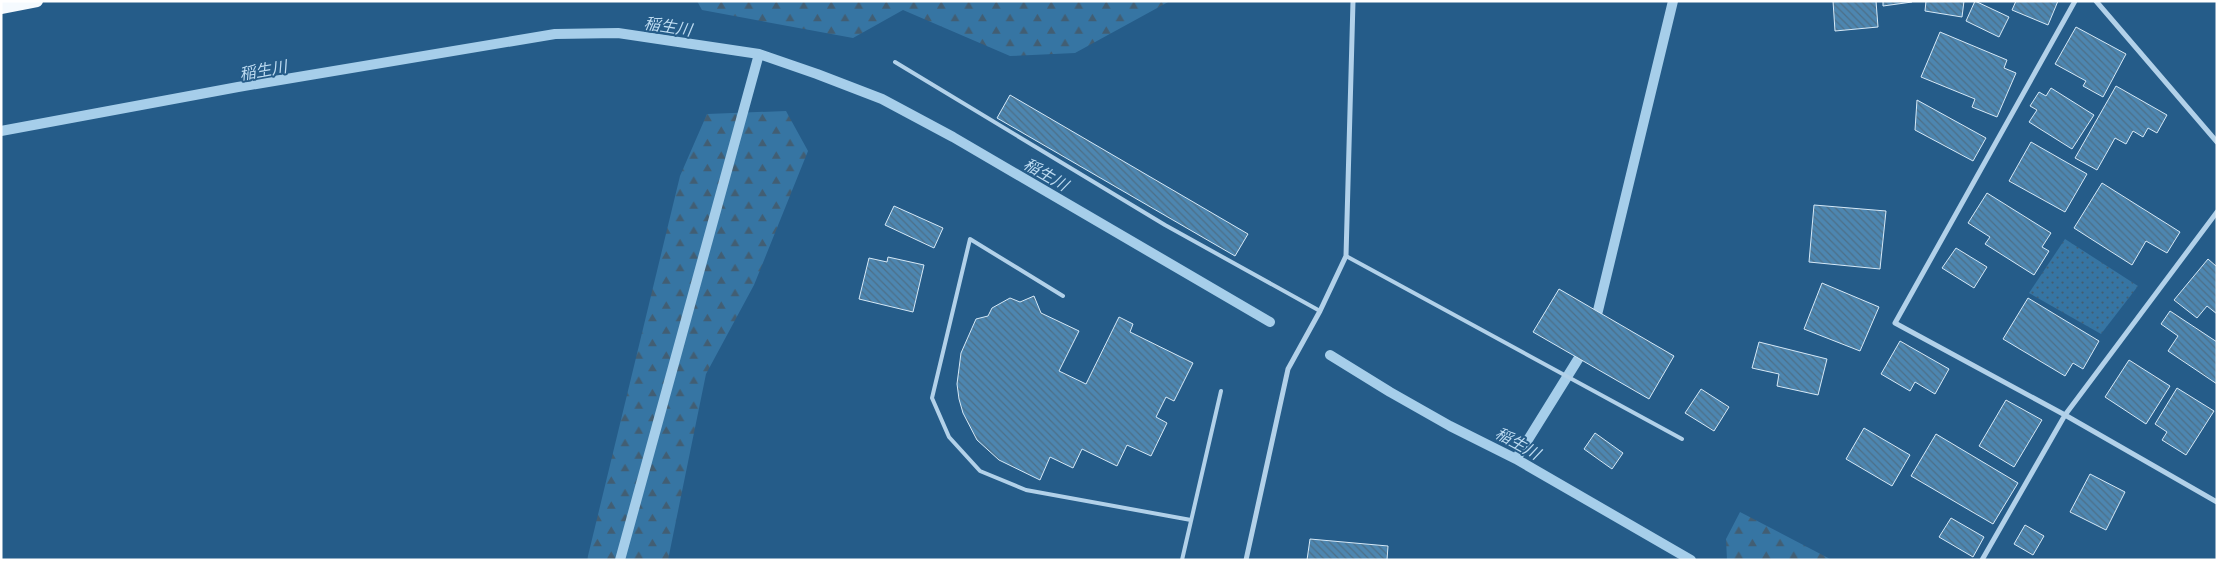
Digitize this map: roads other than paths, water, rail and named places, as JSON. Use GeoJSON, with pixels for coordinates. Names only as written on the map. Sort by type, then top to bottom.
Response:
{"type":"FeatureCollection","features":[{"type":"Feature","properties":{"kind":"main road"},"geometry":{"type":"LineString","coordinates":[[1,8],[37,1]]}},
{"type":"Feature","properties":{"kind":"street"},"geometry":{"type":"LineString","coordinates":[[1246,560],[1288,369],[1320,311],[1346,256],[1353,1]]}},
{"type":"Feature","properties":{"kind":"street"},"geometry":{"type":"LineString","coordinates":[[2075,1],[1895,323],[2217,502]]}},
{"type":"Feature","properties":{"kind":"street"},"geometry":{"type":"LineString","coordinates":[[2096,1],[2217,142]]}},
{"type":"Feature","properties":{"kind":"street"},"geometry":{"type":"LineString","coordinates":[[1982,560],[2065,416],[2217,212]]}},
{"type":"Feature","properties":{"kind":"lane"},"geometry":{"type":"LineString","coordinates":[[895,62],[1165,225],[1320,311]]}},
{"type":"Feature","properties":{"kind":"lane"},"geometry":{"type":"LineString","coordinates":[[1063,296],[970,239],[932,398],[949,437],[980,471],[1026,490],[1191,520]]}},
{"type":"Feature","properties":{"kind":"lane"},"geometry":{"type":"LineString","coordinates":[[1346,256],[1682,438]]}},
{"type":"Feature","properties":{"kind":"lane"},"geometry":{"type":"LineString","coordinates":[[1182,560],[1221,391]]}},
{"type":"Feature","properties":{"kind":"waterway"},"geometry":{"type":"LineString","coordinates":[[1595,323],[1673,1]]}},
{"type":"Feature","properties":{"kind":"waterway","name":"稲生川"},"geometry":{"type":"LineString","coordinates":[[1,131],[238,87],[555,34],[618,33],[759,54],[882,99],[953,137],[1270,322]]}},
{"type":"Feature","properties":{"kind":"waterway"},"geometry":{"type":"LineString","coordinates":[[620,560],[759,54]]}},
{"type":"Feature","properties":{"kind":"waterway"},"geometry":{"type":"LineString","coordinates":[[1516,459],[1585,348]]}},
{"type":"Feature","properties":{"kind":"waterway","name":"稲生川"},"geometry":{"type":"LineString","coordinates":[[1330,355],[1390,392],[1450,426],[1516,459],[1691,560]]}}]}
